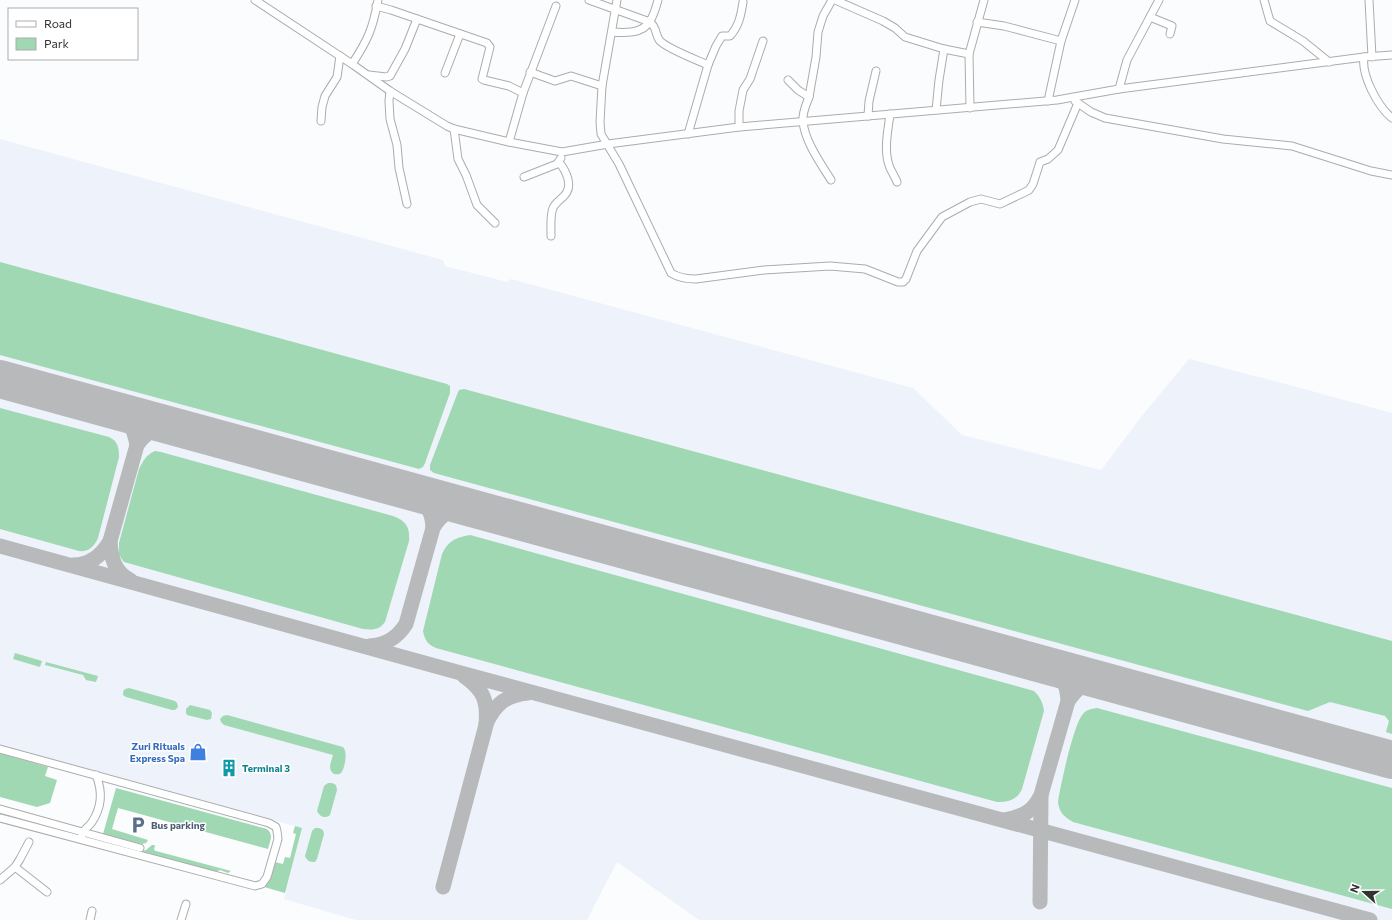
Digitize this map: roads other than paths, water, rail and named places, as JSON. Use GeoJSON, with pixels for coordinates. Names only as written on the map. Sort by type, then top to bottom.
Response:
{"type":"FeatureCollection","features":[{"type":"Feature","properties":{"kind":"street"},"geometry":{"type":"LineString","coordinates":[[590,0],[650,22],[655,27],[658,38],[662,42],[683,54],[708,65]]}},
{"type":"Feature","properties":{"kind":"street"},"geometry":{"type":"LineString","coordinates":[[617,0],[602,86],[601,134],[619,164],[671,273],[678,278],[696,279],[764,270],[830,266],[865,269],[898,282],[903,282],[906,279],[917,251],[942,217],[970,202],[981,199],[1000,204],[1029,190],[1033,184],[1040,162],[1048,159],[1058,150],[1075,100]]}},
{"type":"Feature","properties":{"kind":"street"},"geometry":{"type":"LineString","coordinates":[[612,32],[627,33],[640,29],[650,22],[658,0]]}},
{"type":"Feature","properties":{"kind":"street"},"geometry":{"type":"LineString","coordinates":[[831,180],[809,143],[803,122],[816,57],[818,32],[823,16],[832,0]]}},
{"type":"Feature","properties":{"kind":"street"},"geometry":{"type":"LineString","coordinates":[[835,0],[883,21],[895,28],[905,37],[944,50],[969,54]]}},
{"type":"Feature","properties":{"kind":"street"},"geometry":{"type":"LineString","coordinates":[[970,108],[969,54],[984,0]]}},
{"type":"Feature","properties":{"kind":"street"},"geometry":{"type":"LineString","coordinates":[[1048,101],[1062,41],[1075,0]]}},
{"type":"Feature","properties":{"kind":"street"},"geometry":{"type":"LineString","coordinates":[[1119,89],[1127,60],[1159,0]]}},
{"type":"Feature","properties":{"kind":"street"},"geometry":{"type":"LineString","coordinates":[[1264,0],[1270,21],[1303,41],[1329,62]]}},
{"type":"Feature","properties":{"kind":"street"},"geometry":{"type":"LineString","coordinates":[[1369,0],[1372,57]]}},
{"type":"Feature","properties":{"kind":"street"},"geometry":{"type":"LineString","coordinates":[[258,1],[390,91],[447,126],[509,142],[562,152],[608,144],[739,127],[1075,100],[1119,89],[1392,54]]}},
{"type":"Feature","properties":{"kind":"street"},"geometry":{"type":"LineString","coordinates":[[688,134],[708,65],[722,36],[730,36],[736,28],[741,17],[743,2]]}},
{"type":"Feature","properties":{"kind":"street"},"geometry":{"type":"LineString","coordinates":[[352,64],[365,44],[370,32],[377,3],[417,19],[487,43],[490,46],[482,78],[484,80],[509,86],[523,93]]}},
{"type":"Feature","properties":{"kind":"street"},"geometry":{"type":"LineString","coordinates":[[509,142],[530,72],[556,6]]}},
{"type":"Feature","properties":{"kind":"street"},"geometry":{"type":"LineString","coordinates":[[1150,17],[1172,26],[1170,34]]}},
{"type":"Feature","properties":{"kind":"street"},"geometry":{"type":"LineString","coordinates":[[366,74],[386,78],[390,76],[405,48],[417,19]]}},
{"type":"Feature","properties":{"kind":"street"},"geometry":{"type":"LineString","coordinates":[[977,22],[1004,26],[1062,41]]}},
{"type":"Feature","properties":{"kind":"street"},"geometry":{"type":"LineString","coordinates":[[445,74],[460,34]]}},
{"type":"Feature","properties":{"kind":"street"},"geometry":{"type":"LineString","coordinates":[[739,127],[739,111],[743,90],[750,79],[763,41]]}},
{"type":"Feature","properties":{"kind":"street"},"geometry":{"type":"LineString","coordinates":[[936,110],[944,50]]}},
{"type":"Feature","properties":{"kind":"street"},"geometry":{"type":"LineString","coordinates":[[321,121],[322,107],[325,96],[337,77],[340,56]]}},
{"type":"Feature","properties":{"kind":"street"},"geometry":{"type":"LineString","coordinates":[[1364,57],[1363,62],[1365,73],[1375,97],[1381,107],[1392,118]]}},
{"type":"Feature","properties":{"kind":"street"},"geometry":{"type":"LineString","coordinates":[[868,116],[869,101],[876,71]]}},
{"type":"Feature","properties":{"kind":"street"},"geometry":{"type":"LineString","coordinates":[[530,72],[555,81],[571,76],[602,86]]}},
{"type":"Feature","properties":{"kind":"street"},"geometry":{"type":"LineString","coordinates":[[788,80],[798,90],[809,97]]}},
{"type":"Feature","properties":{"kind":"street"},"geometry":{"type":"LineString","coordinates":[[390,91],[390,119],[397,145],[399,168],[407,204]]}},
{"type":"Feature","properties":{"kind":"street"},"geometry":{"type":"LineString","coordinates":[[1075,100],[1091,112],[1105,118],[1121,122],[1223,139],[1292,146],[1371,172],[1392,175]]}},
{"type":"Feature","properties":{"kind":"street"},"geometry":{"type":"LineString","coordinates":[[890,114],[886,146],[889,166],[897,182]]}},
{"type":"Feature","properties":{"kind":"street"},"geometry":{"type":"LineString","coordinates":[[454,129],[458,159],[466,175],[477,205],[495,223]]}},
{"type":"Feature","properties":{"kind":"street"},"geometry":{"type":"LineString","coordinates":[[524,177],[559,162],[562,152]]}},
{"type":"Feature","properties":{"kind":"street"},"geometry":{"type":"LineString","coordinates":[[551,236],[552,210],[569,188],[566,174],[559,162]]}},
{"type":"Feature","properties":{"kind":"street"},"geometry":{"type":"LineString","coordinates":[[0,749],[269,823],[276,827],[278,831],[278,839],[267,877],[262,884],[255,886],[0,818]]}},
{"type":"Feature","properties":{"kind":"street"},"geometry":{"type":"LineString","coordinates":[[80,840],[82,832],[92,821],[99,804],[101,793],[100,784],[96,775]]}},
{"type":"Feature","properties":{"kind":"street"},"geometry":{"type":"LineString","coordinates":[[0,809],[140,848]]}},
{"type":"Feature","properties":{"kind":"street"},"geometry":{"type":"LineString","coordinates":[[0,880],[20,860],[29,842]]}},
{"type":"Feature","properties":{"kind":"street"},"geometry":{"type":"LineString","coordinates":[[14,867],[47,892]]}},
{"type":"Feature","properties":{"kind":"street"},"geometry":{"type":"LineString","coordinates":[[181,920],[186,904]]}},
{"type":"Feature","properties":{"kind":"street"},"geometry":{"type":"LineString","coordinates":[[90,920],[92,911]]}},
{"type":"Feature","properties":{"kind":"place","name":"Zuri Rituals Express Spa"},"geometry":{"type":"Point","coordinates":[198,752]}},
{"type":"Feature","properties":{"kind":"place","name":"Terminal 3"},"geometry":{"type":"Point","coordinates":[229,768]}},
{"type":"Feature","properties":{"kind":"place","name":"Bus parking"},"geometry":{"type":"Point","coordinates":[138,825]}}]}
